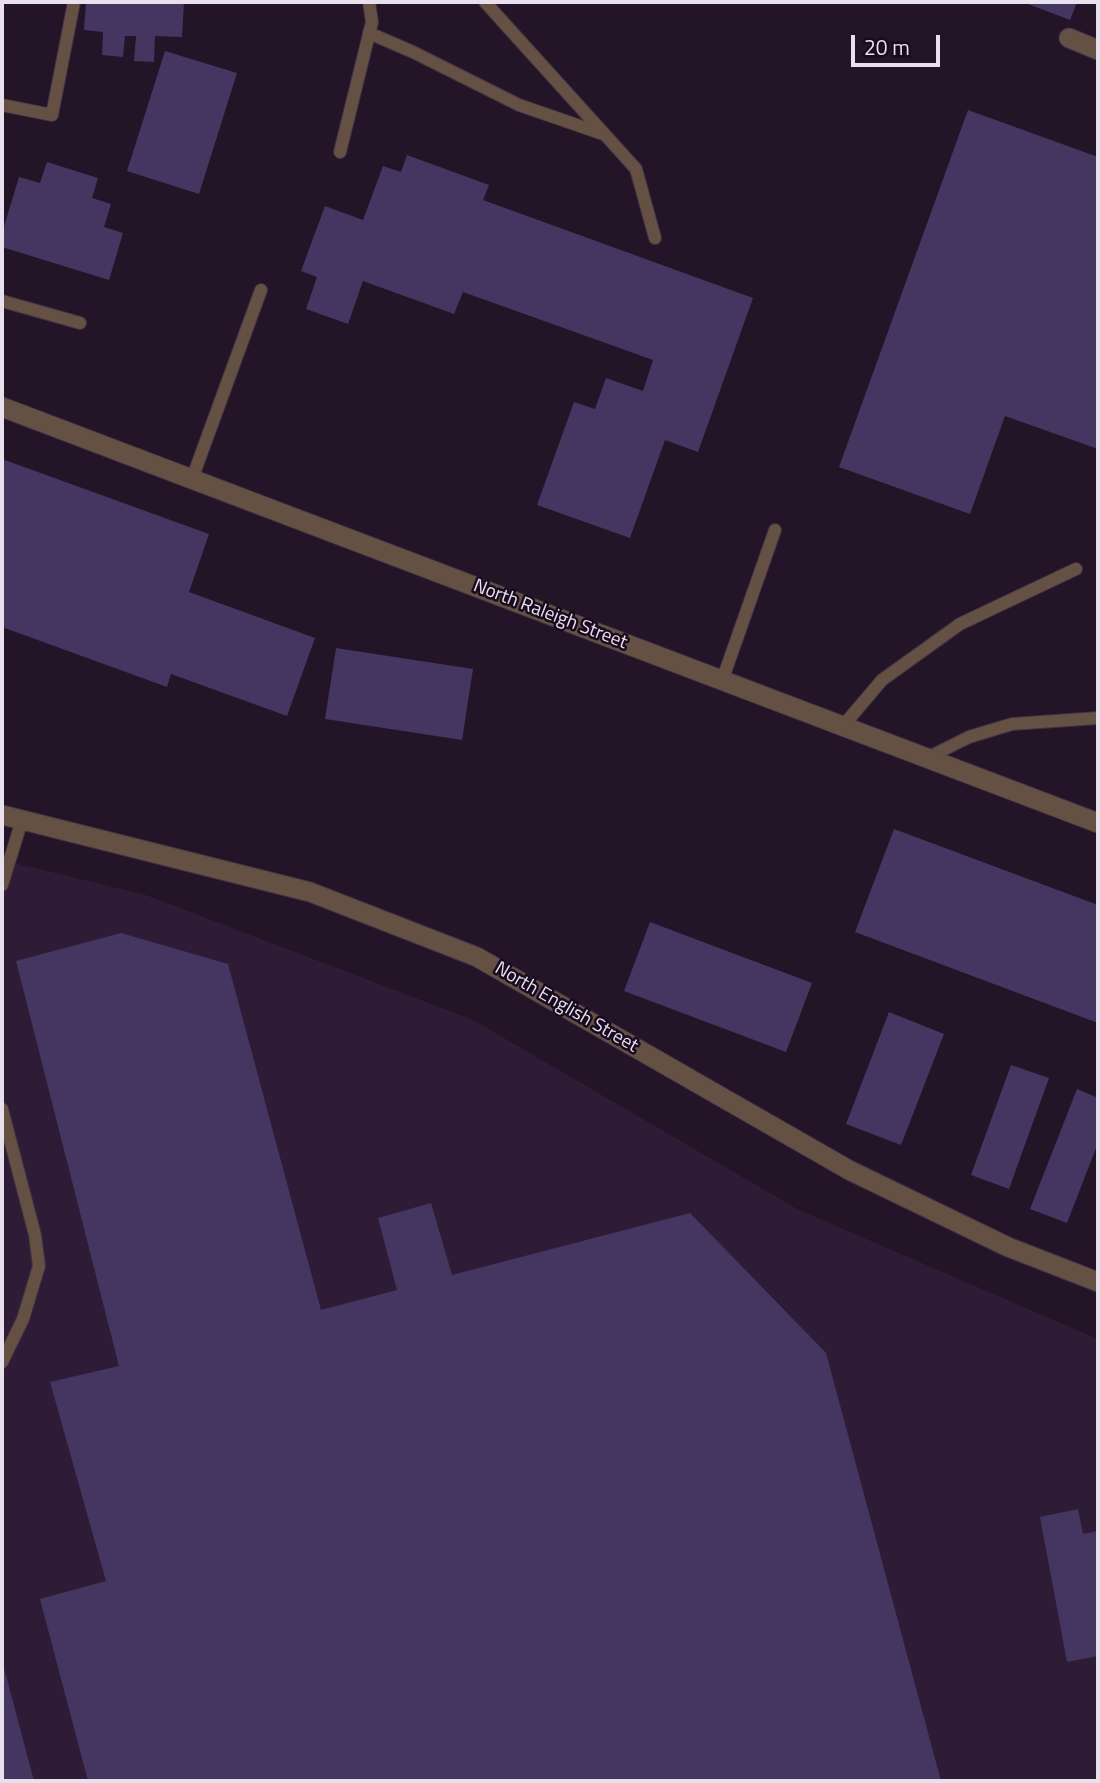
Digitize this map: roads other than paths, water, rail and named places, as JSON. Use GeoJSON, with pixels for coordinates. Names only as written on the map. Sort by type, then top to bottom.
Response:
{"type":"FeatureCollection","features":[{"type":"Feature","properties":{"kind":"street"},"geometry":{"type":"LineString","coordinates":[[1069,38],[1098,50]]}},
{"type":"Feature","properties":{"kind":"street","name":"North Raleigh Street"},"geometry":{"type":"LineString","coordinates":[[2,407],[1098,823]]}},
{"type":"Feature","properties":{"kind":"street","name":"North English Street"},"geometry":{"type":"LineString","coordinates":[[2,816],[310,892],[477,957],[849,1170],[1008,1247],[1098,1282]]}},
{"type":"Feature","properties":{"kind":"lane"},"geometry":{"type":"LineString","coordinates":[[2,105],[51,115],[74,2]]}},
{"type":"Feature","properties":{"kind":"lane"},"geometry":{"type":"LineString","coordinates":[[340,152],[372,22],[369,2]]}},
{"type":"Feature","properties":{"kind":"lane"},"geometry":{"type":"LineString","coordinates":[[485,2],[636,169],[654,239]]}},
{"type":"Feature","properties":{"kind":"lane"},"geometry":{"type":"LineString","coordinates":[[369,33],[519,105],[605,135]]}},
{"type":"Feature","properties":{"kind":"lane"},"geometry":{"type":"LineString","coordinates":[[192,479],[261,290]]}},
{"type":"Feature","properties":{"kind":"lane"},"geometry":{"type":"LineString","coordinates":[[2,301],[80,323]]}},
{"type":"Feature","properties":{"kind":"lane"},"geometry":{"type":"LineString","coordinates":[[722,681],[775,530]]}},
{"type":"Feature","properties":{"kind":"lane"},"geometry":{"type":"LineString","coordinates":[[843,726],[882,680],[960,624],[1076,569]]}},
{"type":"Feature","properties":{"kind":"lane"},"geometry":{"type":"LineString","coordinates":[[927,758],[969,737],[1012,724],[1098,718]]}},
{"type":"Feature","properties":{"kind":"lane"},"geometry":{"type":"LineString","coordinates":[[2,885],[22,820]]}},
{"type":"Feature","properties":{"kind":"lane"},"geometry":{"type":"LineString","coordinates":[[2,1109],[35,1235],[39,1266],[23,1319],[2,1362]]}}]}
